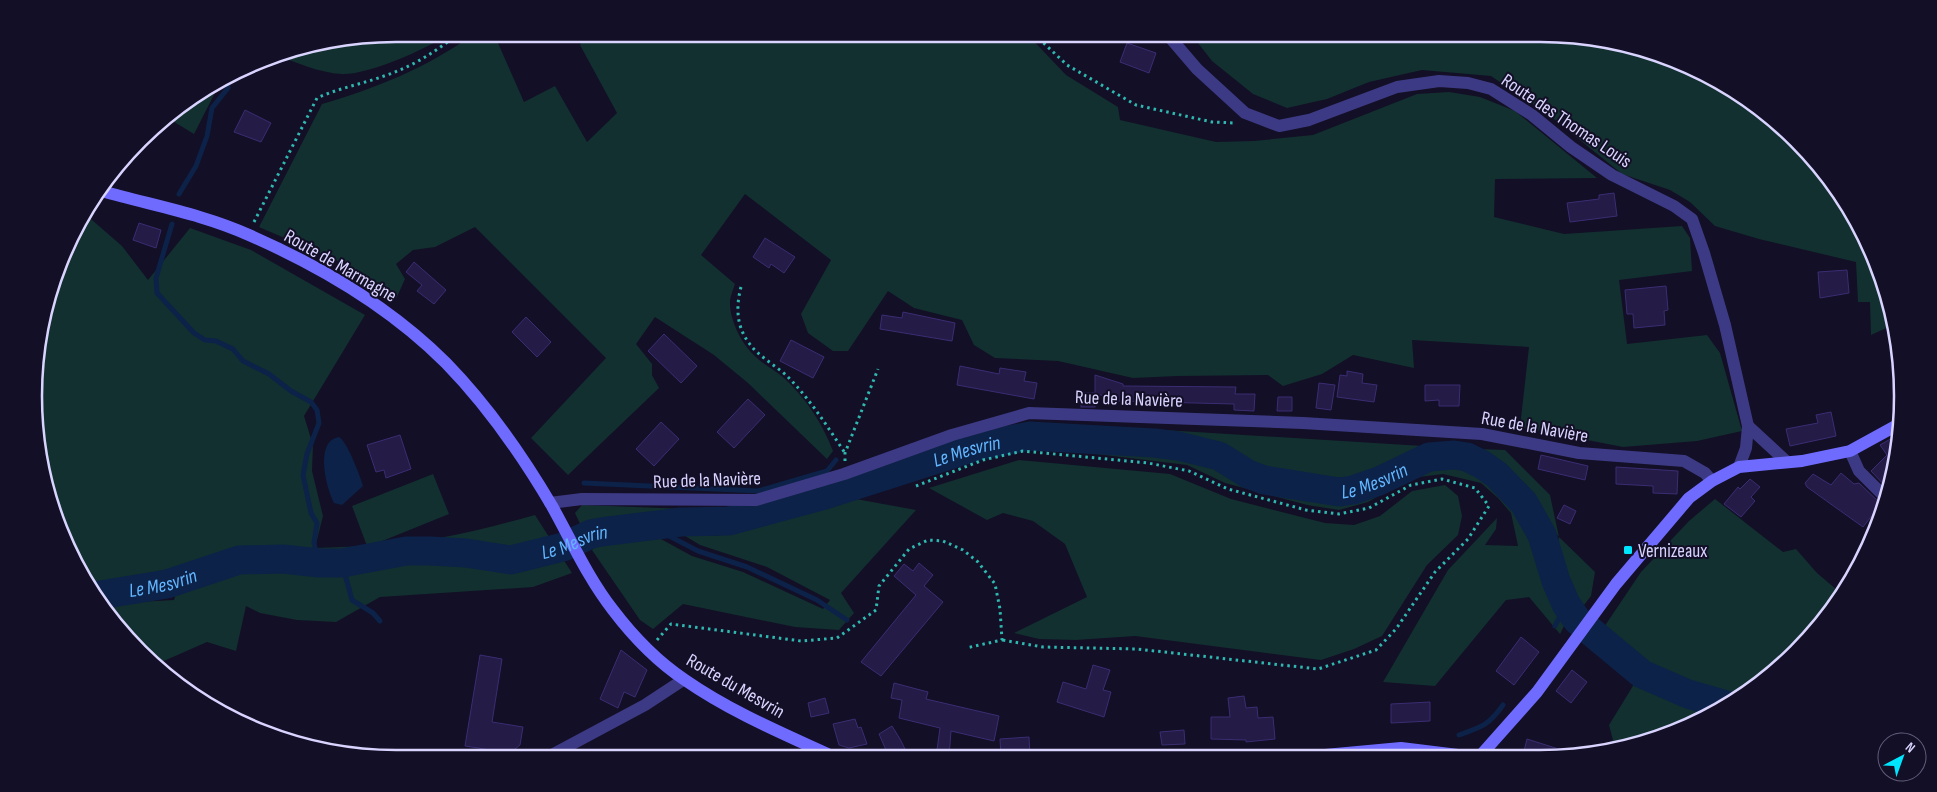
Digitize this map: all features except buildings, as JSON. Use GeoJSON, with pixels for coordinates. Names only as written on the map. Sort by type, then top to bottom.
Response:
{"type":"FeatureCollection","features":[{"type":"Feature","properties":{"kind":"main road","name":"Route de Marmagne"},"geometry":{"type":"LineString","coordinates":[[107,193],[199,218],[248,234],[314,267],[388,313],[445,362],[485,408],[550,503],[580,556]]}},
{"type":"Feature","properties":{"kind":"main road"},"geometry":{"type":"LineString","coordinates":[[1485,750],[1537,692],[1604,601],[1690,498],[1712,481],[1739,467],[1786,462],[1850,451],[1893,427]]}},
{"type":"Feature","properties":{"kind":"main road","name":"Route du Mesvrin"},"geometry":{"type":"LineString","coordinates":[[580,556],[613,610],[649,650],[683,680],[765,725],[819,750]]}},
{"type":"Feature","properties":{"kind":"main road"},"geometry":{"type":"LineString","coordinates":[[1379,750],[1401,748],[1415,750]]}},
{"type":"Feature","properties":{"kind":"street","name":"Route des Thomas Louis"},"geometry":{"type":"LineString","coordinates":[[1174,42],[1197,69],[1245,113],[1279,126],[1309,120],[1398,87],[1439,80],[1468,83],[1491,89],[1532,115],[1571,147],[1612,175],[1674,206],[1692,219],[1698,232],[1724,325],[1748,426],[1746,448],[1739,467]]}},
{"type":"Feature","properties":{"kind":"street","name":"Rue de la Navière"},"geometry":{"type":"LineString","coordinates":[[550,503],[582,499],[756,500],[844,474],[952,435],[1029,413],[1303,423],[1482,434],[1579,453],[1684,461],[1706,473],[1712,481]]}},
{"type":"Feature","properties":{"kind":"street"},"geometry":{"type":"LineString","coordinates":[[1748,426],[1786,462]]}},
{"type":"Feature","properties":{"kind":"street"},"geometry":{"type":"LineString","coordinates":[[1850,451],[1858,471],[1881,493]]}},
{"type":"Feature","properties":{"kind":"street"},"geometry":{"type":"LineString","coordinates":[[561,750],[645,705],[683,680]]}},
{"type":"Feature","properties":{"kind":"path"},"geometry":{"type":"LineString","coordinates":[[248,234],[317,98],[331,91],[394,72],[430,56],[448,42]]}},
{"type":"Feature","properties":{"kind":"path"},"geometry":{"type":"LineString","coordinates":[[1043,42],[1067,65],[1136,105],[1212,122],[1241,124]]}},
{"type":"Feature","properties":{"kind":"path"},"geometry":{"type":"LineString","coordinates":[[741,288],[737,302],[738,319],[749,343],[787,376],[809,401],[845,453]]}},
{"type":"Feature","properties":{"kind":"path"},"geometry":{"type":"LineString","coordinates":[[844,474],[845,453],[878,369]]}},
{"type":"Feature","properties":{"kind":"path"},"geometry":{"type":"LineString","coordinates":[[916,486],[983,460],[1023,451],[1148,463],[1189,471],[1228,489],[1306,510],[1339,514],[1369,508],[1411,484],[1442,479],[1475,488],[1489,506],[1468,539],[1435,572],[1396,629],[1376,650],[1318,669],[1136,649],[1043,647],[1002,640],[966,648]]}},
{"type":"Feature","properties":{"kind":"path"},"geometry":{"type":"LineString","coordinates":[[649,650],[671,624],[802,641],[837,638],[876,610],[879,586],[909,548],[928,540],[944,541],[963,550],[984,569],[994,584],[1000,609],[1002,640]]}},
{"type":"Feature","properties":{"kind":"green space"},"geometry":{"type":"Polygon","coordinates":[[[435,42],[382,66],[353,73],[325,72],[288,60],[327,49],[373,43],[435,42]]]}},
{"type":"Feature","properties":{"kind":"green space"},"geometry":{"type":"Polygon","coordinates":[[[463,42],[498,42],[524,102],[555,86],[587,142],[617,113],[580,45],[581,42],[1035,42],[1066,75],[1118,107],[1120,120],[1216,142],[1254,141],[1313,135],[1417,94],[1449,92],[1480,97],[1515,111],[1597,178],[1495,179],[1494,217],[1564,234],[1682,226],[1690,238],[1692,271],[1619,280],[1627,344],[1707,335],[1720,353],[1742,431],[1697,441],[1623,447],[1520,427],[1529,347],[1412,340],[1414,368],[1353,355],[1322,374],[1283,386],[1268,375],[1133,378],[1058,361],[995,358],[974,345],[962,320],[914,308],[888,291],[848,351],[833,351],[808,333],[801,314],[831,260],[745,194],[701,255],[735,284],[730,298],[732,317],[746,346],[759,360],[784,378],[806,402],[819,421],[833,451],[827,459],[748,383],[714,355],[655,317],[636,344],[652,364],[652,375],[659,388],[568,475],[531,438],[606,358],[475,227],[435,247],[413,250],[396,264],[405,279],[396,299],[338,261],[259,227],[322,104],[382,84],[439,57],[463,42]]]}},
{"type":"Feature","properties":{"kind":"green space"},"geometry":{"type":"Polygon","coordinates":[[[1197,42],[1541,42],[1610,49],[1655,61],[1676,69],[1718,90],[1737,102],[1774,130],[1807,163],[1835,200],[1858,240],[1876,282],[1888,327],[1871,335],[1870,302],[1858,302],[1856,262],[1759,239],[1715,226],[1690,202],[1670,190],[1622,174],[1549,115],[1491,76],[1422,70],[1369,82],[1327,99],[1287,108],[1253,94],[1212,61],[1197,42]]]}},
{"type":"Feature","properties":{"kind":"green space"},"geometry":{"type":"Polygon","coordinates":[[[215,92],[194,134],[174,122],[215,92]]]}},
{"type":"Feature","properties":{"kind":"green space"},"geometry":{"type":"Polygon","coordinates":[[[90,218],[122,246],[148,280],[190,228],[251,250],[365,315],[304,416],[313,445],[312,471],[323,516],[315,548],[367,546],[352,506],[433,474],[449,514],[370,546],[433,539],[474,531],[535,515],[572,573],[533,587],[380,597],[336,622],[297,620],[260,613],[246,606],[236,651],[207,642],[163,662],[130,629],[110,604],[174,600],[185,565],[139,576],[96,582],[69,531],[61,510],[49,465],[42,396],[49,327],[61,282],[69,261],[90,218]]]}},
{"type":"Feature","properties":{"kind":"green space"},"geometry":{"type":"Polygon","coordinates":[[[1148,429],[1423,446],[1411,456],[1368,476],[1340,485],[1288,479],[1257,472],[1210,448],[1138,436],[1148,429]]]}},
{"type":"Feature","properties":{"kind":"green space"},"geometry":{"type":"Polygon","coordinates":[[[1046,443],[1147,449],[1214,461],[1238,477],[1260,484],[1325,495],[1349,494],[1385,483],[1419,467],[1468,464],[1487,475],[1520,511],[1535,539],[1544,573],[1567,620],[1560,634],[1529,597],[1506,600],[1435,686],[1383,682],[1448,570],[1497,518],[1496,529],[1485,545],[1518,546],[1511,513],[1481,483],[1443,474],[1411,478],[1368,502],[1339,510],[1307,505],[1225,483],[1187,465],[1038,447],[1046,443]]]}},
{"type":"Feature","properties":{"kind":"green space"},"geometry":{"type":"Polygon","coordinates":[[[1478,449],[1505,450],[1550,495],[1559,537],[1512,477],[1478,449]]]}},
{"type":"Feature","properties":{"kind":"green space"},"geometry":{"type":"Polygon","coordinates":[[[1019,460],[1170,474],[1231,499],[1325,523],[1354,525],[1380,516],[1412,491],[1445,485],[1458,496],[1462,516],[1458,535],[1427,565],[1382,636],[1354,649],[1321,660],[1135,636],[1076,640],[1039,639],[1014,633],[1087,597],[1065,544],[1033,521],[1003,513],[987,520],[929,488],[1019,460]]]}},
{"type":"Feature","properties":{"kind":"green space"},"geometry":{"type":"Polygon","coordinates":[[[856,499],[916,510],[841,593],[854,613],[839,630],[795,627],[683,604],[653,629],[640,620],[592,550],[600,538],[650,533],[692,556],[743,572],[823,609],[830,600],[767,567],[700,545],[672,528],[703,534],[722,535],[756,527],[822,505],[856,499]]]}},
{"type":"Feature","properties":{"kind":"green space"},"geometry":{"type":"Polygon","coordinates":[[[1715,499],[1783,552],[1796,549],[1817,573],[1837,590],[1807,629],[1791,646],[1774,662],[1737,690],[1718,702],[1676,723],[1655,731],[1608,743],[1613,740],[1609,725],[1636,681],[1590,648],[1641,572],[1689,521],[1715,499]]]}},
{"type":"Feature","properties":{"kind":"green space"},"geometry":{"type":"Polygon","coordinates":[[[582,505],[741,511],[595,524],[582,528],[575,513],[582,505]]]}},
{"type":"Feature","properties":{"kind":"green space"},"geometry":{"type":"Polygon","coordinates":[[[1559,537],[1595,572],[1591,596],[1581,609],[1555,556],[1559,537]]]}},
{"type":"Feature","properties":{"kind":"water"},"geometry":{"type":"Polygon","coordinates":[[[339,437],[349,452],[363,486],[342,505],[334,503],[325,477],[324,466],[324,456],[327,447],[331,440],[339,437]]]}},
{"type":"Feature","properties":{"kind":"waterway"},"geometry":{"type":"LineString","coordinates":[[179,194],[196,166],[207,136],[212,108],[228,88],[228,85]]}},
{"type":"Feature","properties":{"kind":"waterway"},"geometry":{"type":"LineString","coordinates":[[172,224],[156,278],[157,293],[194,333],[205,340],[216,341],[233,349],[243,361],[269,374],[291,391],[311,402],[317,410],[319,423],[307,454],[303,475],[311,513],[317,523],[314,543],[319,563]]}},
{"type":"Feature","properties":{"kind":"waterway","name":"Le Mesvrin"},"geometry":{"type":"LineString","coordinates":[[104,594],[167,584],[239,560],[283,559],[319,563],[342,563],[406,551],[466,553],[511,560],[563,547],[591,534],[601,532],[681,522],[729,521],[825,495],[978,446],[1030,436],[1178,446],[1219,456],[1248,474],[1264,480],[1339,492],[1353,490],[1379,481],[1429,457],[1454,455],[1467,457],[1483,465],[1497,475],[1524,503],[1542,535],[1556,581],[1566,604],[1577,620],[1642,674],[1688,694],[1717,702]]}},
{"type":"Feature","properties":{"kind":"waterway"},"geometry":{"type":"LineString","coordinates":[[584,483],[758,491],[827,471],[836,460]]}},
{"type":"Feature","properties":{"kind":"waterway"},"geometry":{"type":"LineString","coordinates":[[650,526],[698,551],[747,567],[817,600],[847,620]]}},
{"type":"Feature","properties":{"kind":"waterway"},"geometry":{"type":"LineString","coordinates":[[342,563],[352,600],[373,613],[380,621]]}},
{"type":"Feature","properties":{"kind":"waterway"},"geometry":{"type":"LineString","coordinates":[[1555,626],[1566,604]]}},
{"type":"Feature","properties":{"kind":"waterway"},"geometry":{"type":"LineString","coordinates":[[1459,735],[1484,724],[1503,705]]}},
{"type":"Feature","properties":{"kind":"place","name":"Vernizeaux"},"geometry":{"type":"Point","coordinates":[1628,550]}}]}
